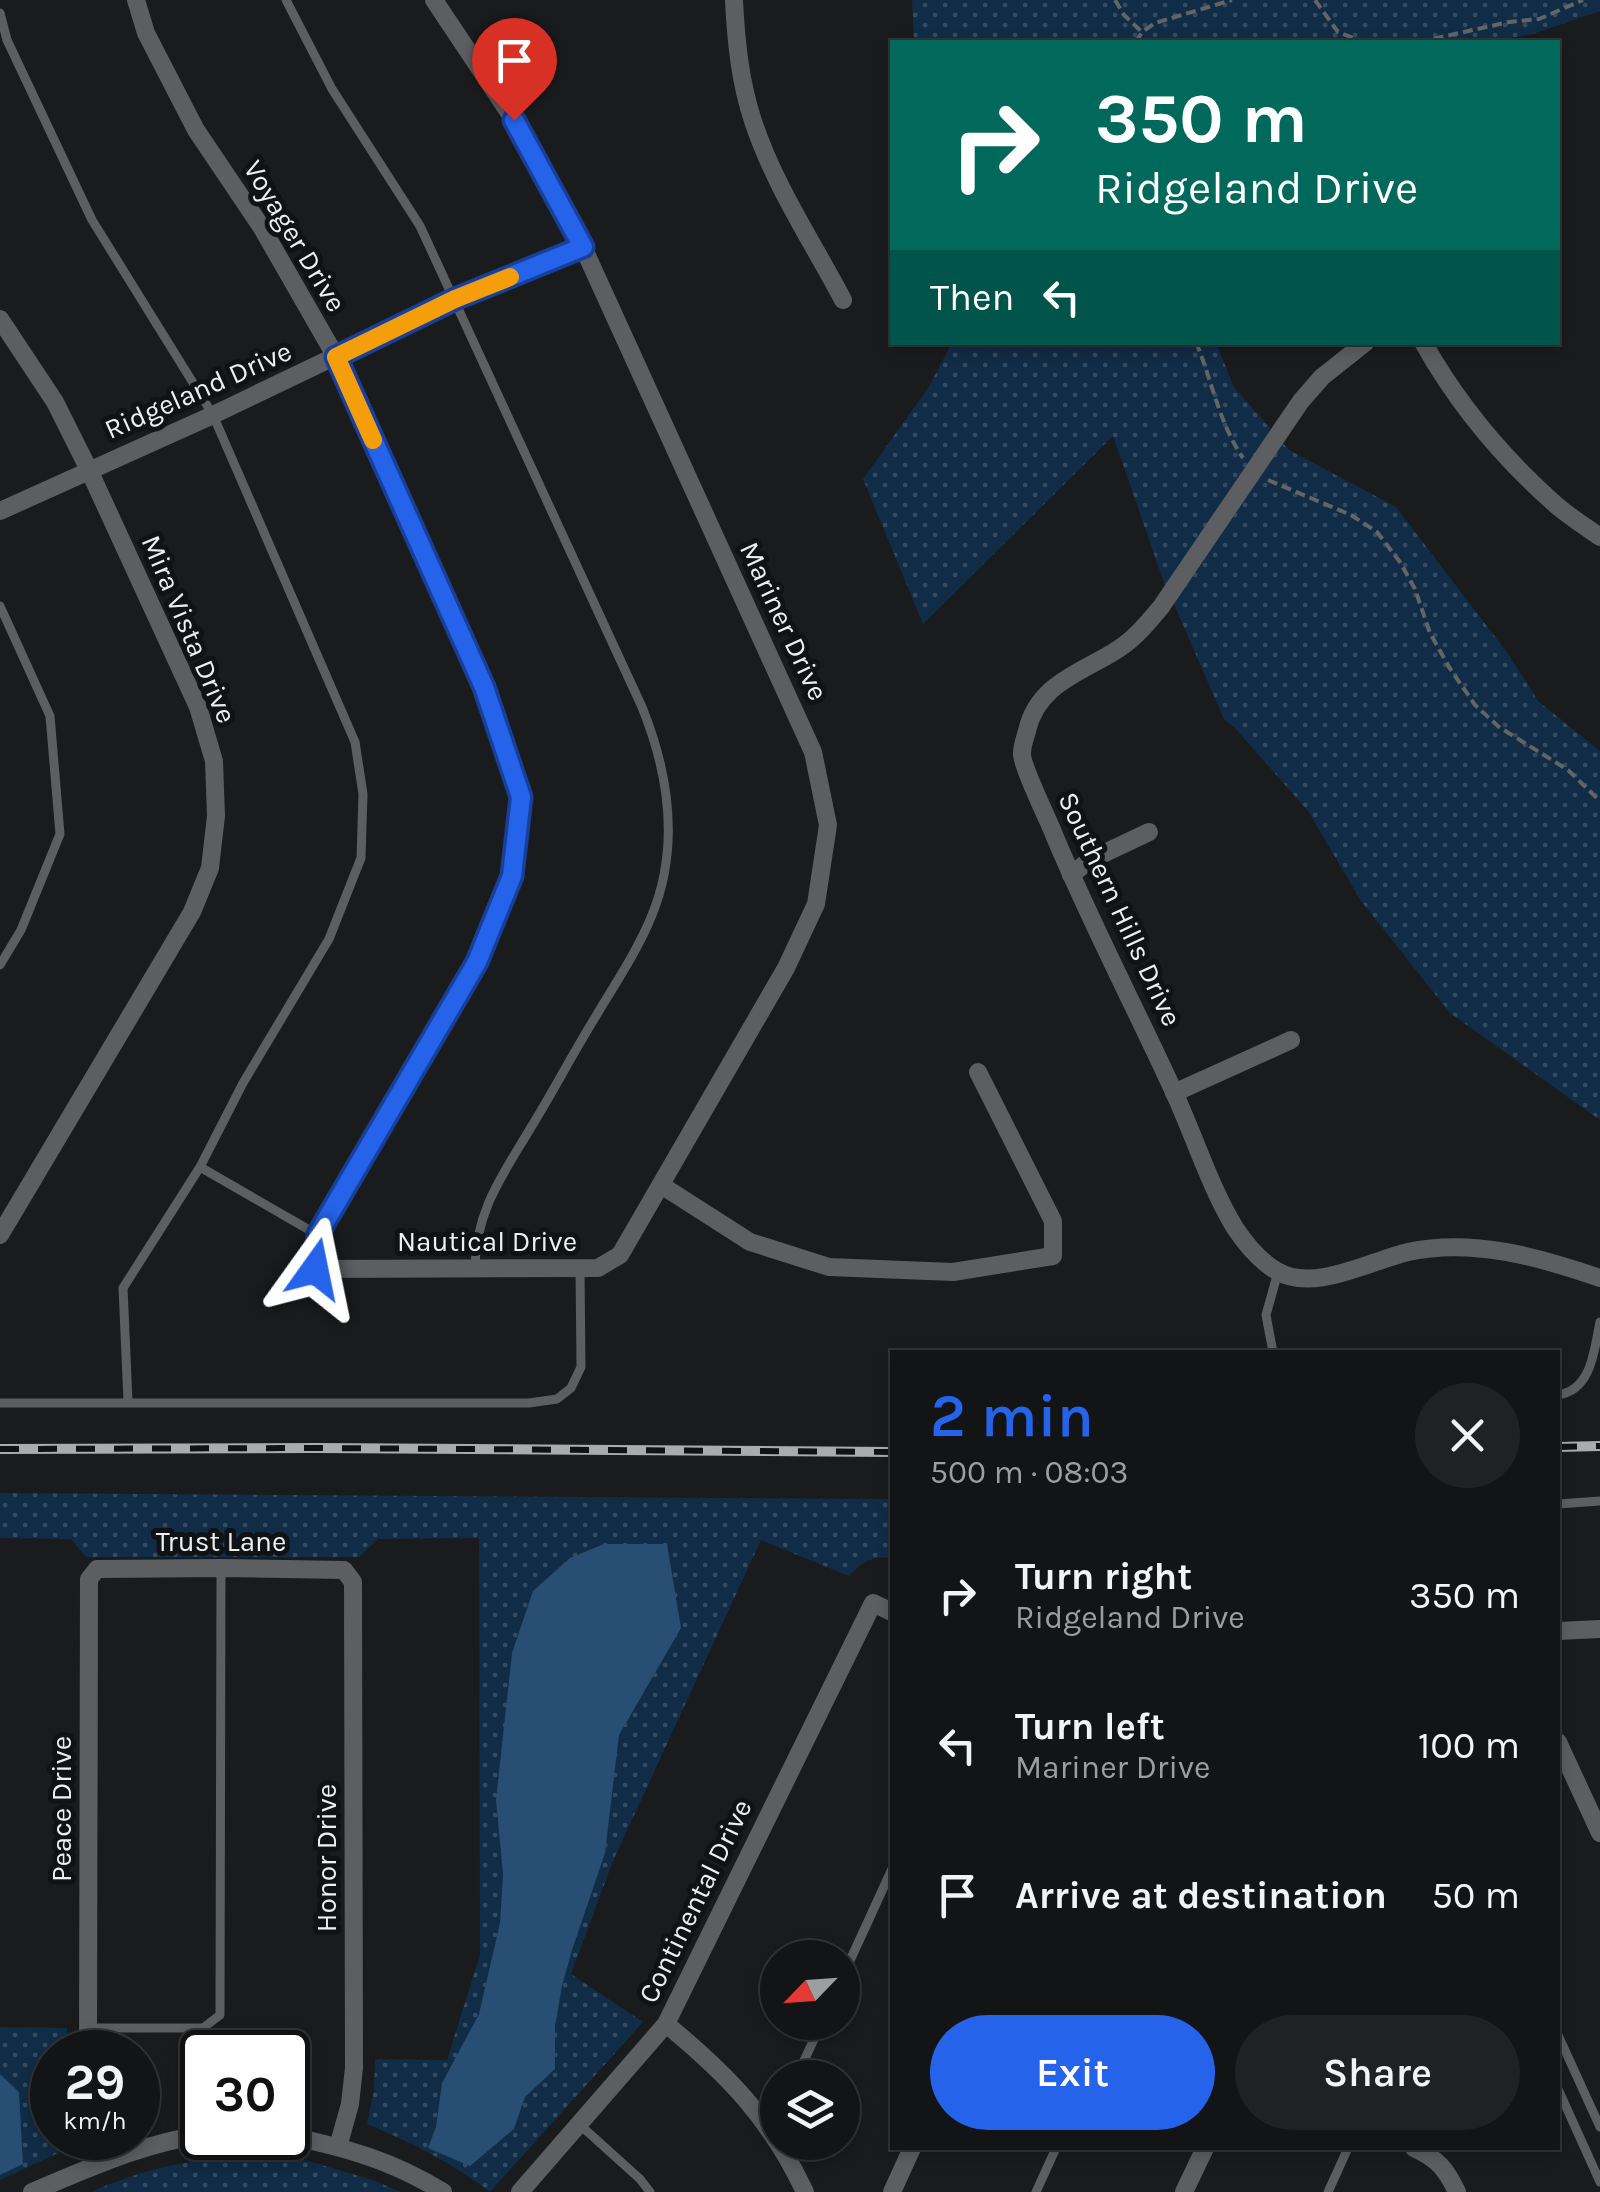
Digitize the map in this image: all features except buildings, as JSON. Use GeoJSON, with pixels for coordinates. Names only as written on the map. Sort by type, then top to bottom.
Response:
{"type":"FeatureCollection","features":[{"type":"Feature","properties":{"kind":"street","name":"Voyager Drive"},"geometry":{"type":"LineString","coordinates":[[136,0],[146,32],[196,130],[262,228],[336,357],[484,687],[521,797],[512,876],[477,962],[318,1234],[315,1269]]}},
{"type":"Feature","properties":{"kind":"street","name":"Mariner Drive"},"geometry":{"type":"LineString","coordinates":[[434,0],[514,120],[583,247],[814,752],[828,825],[816,904],[786,968],[620,1255],[589,1268]]}},
{"type":"Feature","properties":{"kind":"street"},"geometry":{"type":"LineString","coordinates":[[734,0],[743,82],[758,135],[786,198],[843,300]]}},
{"type":"Feature","properties":{"kind":"street","name":"Ridgeland Drive"},"geometry":{"type":"LineString","coordinates":[[0,512],[455,299],[583,247]]}},
{"type":"Feature","properties":{"kind":"street","name":"Mira Vista Drive"},"geometry":{"type":"LineString","coordinates":[[0,319],[55,402],[198,707],[214,760],[216,816],[210,868],[192,912],[0,1234]]}},
{"type":"Feature","properties":{"kind":"street","name":"Southern Hills Drive"},"geometry":{"type":"LineString","coordinates":[[1278,1272],[1236,1229],[1220,1200],[1071,875],[1021,756],[1038,701],[1054,685],[1137,636],[1161,607],[1301,401],[1322,377],[1362,345]]}},
{"type":"Feature","properties":{"kind":"street"},"geometry":{"type":"LineString","coordinates":[[1425,345],[1488,435],[1557,506],[1600,538]]}},
{"type":"Feature","properties":{"kind":"street"},"geometry":{"type":"LineString","coordinates":[[1071,875],[1090,860],[1149,832]]}},
{"type":"Feature","properties":{"kind":"street"},"geometry":{"type":"LineString","coordinates":[[1174,1093],[1291,1040]]}},
{"type":"Feature","properties":{"kind":"street"},"geometry":{"type":"LineString","coordinates":[[661,1184],[750,1242],[828,1267],[953,1272],[1053,1256],[1053,1221],[978,1072]]}},
{"type":"Feature","properties":{"kind":"street"},"geometry":{"type":"LineString","coordinates":[[1278,1272],[1308,1280],[1410,1252],[1448,1248],[1490,1249],[1547,1260],[1600,1278]]}},
{"type":"Feature","properties":{"kind":"street","name":"Nautical Drive"},"geometry":{"type":"LineString","coordinates":[[315,1269],[589,1268]]}},
{"type":"Feature","properties":{"kind":"street","name":"Trust Lane"},"geometry":{"type":"LineString","coordinates":[[98,1569],[344,1570]]}},
{"type":"Feature","properties":{"kind":"street","name":"Peace Drive"},"geometry":{"type":"LineString","coordinates":[[88,2028],[88,1579],[98,1569]]}},
{"type":"Feature","properties":{"kind":"street","name":"Honor Drive"},"geometry":{"type":"LineString","coordinates":[[338,2147],[350,2104],[354,2068],[353,1582],[344,1570]]}},
{"type":"Feature","properties":{"kind":"street","name":"Continental Drive"},"geometry":{"type":"LineString","coordinates":[[520,2192],[666,2024],[873,1603],[890,1611]]}},
{"type":"Feature","properties":{"kind":"street"},"geometry":{"type":"LineString","coordinates":[[1560,1632],[1600,1630]]}},
{"type":"Feature","properties":{"kind":"street"},"geometry":{"type":"LineString","coordinates":[[1560,1746],[1600,1833]]}},
{"type":"Feature","properties":{"kind":"street"},"geometry":{"type":"LineString","coordinates":[[666,2024],[713,2062],[756,2108],[805,2192]]}},
{"type":"Feature","properties":{"kind":"street"},"geometry":{"type":"LineString","coordinates":[[310,2141],[362,2153],[443,2192]]}},
{"type":"Feature","properties":{"kind":"street"},"geometry":{"type":"LineString","coordinates":[[892,2192],[911,2150]]}},
{"type":"Feature","properties":{"kind":"street"},"geometry":{"type":"LineString","coordinates":[[1184,2192],[1204,2150]]}},
{"type":"Feature","properties":{"kind":"street"},"geometry":{"type":"LineString","coordinates":[[1418,2150],[1445,2169],[1457,2192]]}},
{"type":"Feature","properties":{"kind":"street"},"geometry":{"type":"LineString","coordinates":[[32,2192],[111,2160]]}},
{"type":"Feature","properties":{"kind":"lane"},"geometry":{"type":"LineString","coordinates":[[286,0],[332,90],[420,226],[642,706],[662,764],[668,810],[666,863],[652,915],[488,1200],[476,1240],[475,1269]]}},
{"type":"Feature","properties":{"kind":"lane"},"geometry":{"type":"LineString","coordinates":[[0,13],[7,40],[92,220],[213,415],[355,742],[363,794],[362,858],[329,939],[200,1166],[123,1288],[128,1402]]}},
{"type":"Feature","properties":{"kind":"lane"},"geometry":{"type":"LineString","coordinates":[[0,606],[50,716],[60,834],[21,930],[0,966]]}},
{"type":"Feature","properties":{"kind":"lane"},"geometry":{"type":"LineString","coordinates":[[200,1166],[318,1234]]}},
{"type":"Feature","properties":{"kind":"lane"},"geometry":{"type":"LineString","coordinates":[[0,1403],[528,1403],[557,1399],[571,1388],[581,1368],[589,1268]]}},
{"type":"Feature","properties":{"kind":"lane"},"geometry":{"type":"LineString","coordinates":[[1273,1350],[1266,1315],[1278,1272]]}},
{"type":"Feature","properties":{"kind":"lane"},"geometry":{"type":"LineString","coordinates":[[1560,1395],[1582,1382],[1590,1368],[1600,1322]]}},
{"type":"Feature","properties":{"kind":"lane"},"geometry":{"type":"LineString","coordinates":[[1560,1504],[1600,1502]]}},
{"type":"Feature","properties":{"kind":"lane"},"geometry":{"type":"LineString","coordinates":[[88,2028],[203,2028],[220,2015],[221,1568]]}},
{"type":"Feature","properties":{"kind":"lane"},"geometry":{"type":"LineString","coordinates":[[860,1940],[890,1874]]}},
{"type":"Feature","properties":{"kind":"lane"},"geometry":{"type":"LineString","coordinates":[[1560,2039],[1600,2127]]}},
{"type":"Feature","properties":{"kind":"lane"},"geometry":{"type":"LineString","coordinates":[[1560,2093],[1600,2182]]}},
{"type":"Feature","properties":{"kind":"lane"},"geometry":{"type":"LineString","coordinates":[[756,2108],[760,2105]]}},
{"type":"Feature","properties":{"kind":"lane"},"geometry":{"type":"LineString","coordinates":[[579,2124],[650,2192]]}},
{"type":"Feature","properties":{"kind":"lane"},"geometry":{"type":"LineString","coordinates":[[1036,2192],[1055,2150]]}},
{"type":"Feature","properties":{"kind":"lane"},"geometry":{"type":"LineString","coordinates":[[1328,2192],[1347,2150]]}},
{"type":"Feature","properties":{"kind":"path"},"geometry":{"type":"LineString","coordinates":[[1114,0],[1142,32]]}},
{"type":"Feature","properties":{"kind":"path"},"geometry":{"type":"LineString","coordinates":[[1137,40],[1142,32],[1176,15],[1232,0]]}},
{"type":"Feature","properties":{"kind":"path"},"geometry":{"type":"LineString","coordinates":[[1315,0],[1338,32],[1359,40]]}},
{"type":"Feature","properties":{"kind":"path"},"geometry":{"type":"LineString","coordinates":[[1428,40],[1539,19],[1583,0]]}},
{"type":"Feature","properties":{"kind":"path"},"geometry":{"type":"LineString","coordinates":[[1197,345],[1224,426],[1252,470],[1278,486],[1351,514],[1377,532],[1415,588],[1430,633],[1475,705],[1499,727],[1568,770],[1600,801]]}},
{"type":"Feature","properties":{"kind":"shaded area"},"geometry":{"type":"Polygon","coordinates":[[[912,0],[1600,0],[1600,11],[1533,34],[1501,40],[914,40],[912,0]]]}},
{"type":"Feature","properties":{"kind":"shaded area"},"geometry":{"type":"Polygon","coordinates":[[[951,345],[1217,345],[1234,387],[1289,450],[1396,507],[1509,655],[1538,701],[1600,751],[1600,1120],[1450,1013],[1361,901],[1308,811],[1224,719],[1162,577],[1113,436],[923,624],[863,479],[928,388],[951,345]]]}},
{"type":"Feature","properties":{"kind":"shaded area"},"geometry":{"type":"Polygon","coordinates":[[[0,1493],[890,1499],[890,1559],[868,1561],[849,1576],[761,1540],[613,1861],[571,1974],[643,2022],[490,2192],[431,2154],[367,2124],[375,2059],[447,2060],[480,1955],[479,1538],[378,1539],[359,1557],[86,1557],[71,1539],[0,1538],[0,1493]]]}},
{"type":"Feature","properties":{"kind":"shaded area"},"geometry":{"type":"Polygon","coordinates":[[[604,1544],[667,1544],[681,1628],[619,1735],[605,1853],[562,1986],[555,2026],[555,2069],[525,2097],[514,2129],[470,2166],[428,2148],[436,2127],[442,2083],[479,2014],[500,1923],[503,1874],[496,1800],[512,1653],[533,1591],[570,1558],[604,1544]]]}},
{"type":"Feature","properties":{"kind":"shaded area"},"geometry":{"type":"Polygon","coordinates":[[[0,2027],[67,2028],[30,2030],[30,2160],[44,2160],[0,2180],[0,2027]]]}},
{"type":"Feature","properties":{"kind":"shaded area"},"geometry":{"type":"Polygon","coordinates":[[[0,2074],[19,2092],[23,2164],[0,2175],[0,2074]]]}},
{"type":"Feature","properties":{"kind":"shaded area"},"geometry":{"type":"Polygon","coordinates":[[[205,2160],[308,2161],[401,2192],[91,2192],[170,2166],[205,2160]]]}},
{"type":"Feature","properties":{"kind":"railway"},"geometry":{"type":"LineString","coordinates":[[1560,1447],[1600,1446]]}},
{"type":"Feature","properties":{"kind":"railway"},"geometry":{"type":"LineString","coordinates":[[0,1449],[890,1452]]}},
{"type":"Feature","properties":{"kind":"slow traffic"},"geometry":{"type":"LineString","coordinates":[[373,440],[336,357],[510,277]]}},
{"type":"Feature","properties":{"kind":"route"},"geometry":{"type":"LineString","coordinates":[[315,1269],[318,1234],[477,962],[512,876],[521,797],[484,687],[336,357],[455,299],[583,247],[514,120]]}}]}
